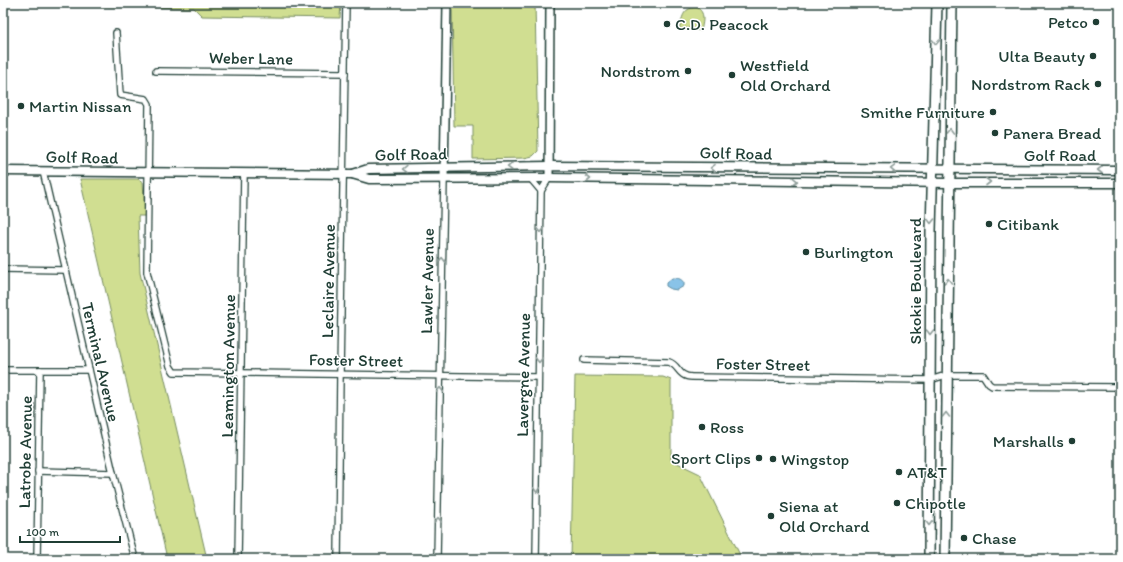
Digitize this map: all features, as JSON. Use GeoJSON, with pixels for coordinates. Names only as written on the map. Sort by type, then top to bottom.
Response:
{"type":"FeatureCollection","features":[{"type":"Feature","properties":{"kind":"main road","name":"Skokie Boulevard"},"geometry":{"type":"LineString","coordinates":[[929,559],[932,170],[937,3]]}},
{"type":"Feature","properties":{"kind":"main road","name":"Skokie Boulevard"},"geometry":{"type":"LineString","coordinates":[[945,559],[946,375],[952,3]]}},
{"type":"Feature","properties":{"kind":"main road","name":"Golf Road"},"geometry":{"type":"LineString","coordinates":[[348,174],[368,169],[549,166],[932,170],[1120,170]]}},
{"type":"Feature","properties":{"kind":"main road","name":"Golf Road"},"geometry":{"type":"LineString","coordinates":[[3,171],[348,174],[369,179],[549,178],[949,183],[1120,183]]}},
{"type":"Feature","properties":{"kind":"street","name":"Leclaire Avenue"},"geometry":{"type":"LineString","coordinates":[[338,559],[340,374],[348,174],[345,73],[346,3]]}},
{"type":"Feature","properties":{"kind":"street","name":"Lawler Avenue"},"geometry":{"type":"LineString","coordinates":[[437,559],[447,3]]}},
{"type":"Feature","properties":{"kind":"street"},"geometry":{"type":"LineString","coordinates":[[530,178],[541,191],[549,178],[550,3]]}},
{"type":"Feature","properties":{"kind":"street"},"geometry":{"type":"LineString","coordinates":[[116,33],[120,95],[146,99],[149,104],[148,172]]}},
{"type":"Feature","properties":{"kind":"street","name":"Weber Lane"},"geometry":{"type":"LineString","coordinates":[[156,71],[345,73]]}},
{"type":"Feature","properties":{"kind":"street","name":"Terminal Avenue"},"geometry":{"type":"LineString","coordinates":[[43,171],[65,270],[135,559]]}},
{"type":"Feature","properties":{"kind":"street","name":"Foster Street"},"geometry":{"type":"LineString","coordinates":[[148,172],[147,272],[170,366],[174,372],[538,377]]}},
{"type":"Feature","properties":{"kind":"street","name":"Leamington Avenue"},"geometry":{"type":"LineString","coordinates":[[238,559],[244,173]]}},
{"type":"Feature","properties":{"kind":"street","name":"Lavergne Avenue"},"geometry":{"type":"LineString","coordinates":[[536,559],[541,191]]}},
{"type":"Feature","properties":{"kind":"street"},"geometry":{"type":"LineString","coordinates":[[3,270],[65,270]]}},
{"type":"Feature","properties":{"kind":"street","name":"Foster Street"},"geometry":{"type":"LineString","coordinates":[[584,360],[669,362],[673,363],[684,376],[692,377],[930,380],[946,375],[983,375],[992,386],[1120,386]]}},
{"type":"Feature","properties":{"kind":"street"},"geometry":{"type":"LineString","coordinates":[[3,370],[89,370]]}},
{"type":"Feature","properties":{"kind":"street","name":"Latrobe Avenue"},"geometry":{"type":"LineString","coordinates":[[37,559],[40,370]]}},
{"type":"Feature","properties":{"kind":"street"},"geometry":{"type":"LineString","coordinates":[[38,471],[113,472]]}},
{"type":"Feature","properties":{"kind":"green space"},"geometry":{"type":"Polygon","coordinates":[[[74,3],[341,3],[340,18],[202,16],[194,8],[75,6],[74,3]]]}},
{"type":"Feature","properties":{"kind":"green space"},"geometry":{"type":"Polygon","coordinates":[[[452,3],[535,3],[538,151],[533,156],[524,158],[473,159],[473,126],[454,126],[452,3]]]}},
{"type":"Feature","properties":{"kind":"green space"},"geometry":{"type":"Polygon","coordinates":[[[696,7],[703,14],[701,31],[690,28],[679,29],[684,14],[691,8],[696,7]]]}},
{"type":"Feature","properties":{"kind":"green space"},"geometry":{"type":"Polygon","coordinates":[[[80,179],[138,179],[143,182],[145,216],[138,216],[140,273],[207,559],[146,559],[166,554],[80,179]]]}},
{"type":"Feature","properties":{"kind":"green space"},"geometry":{"type":"Polygon","coordinates":[[[575,376],[663,377],[671,380],[671,460],[700,474],[742,559],[571,559],[575,376]]]}},
{"type":"Feature","properties":{"kind":"water"},"geometry":{"type":"Polygon","coordinates":[[[672,278],[682,280],[684,286],[677,290],[666,286],[666,283],[672,278]]]}},
{"type":"Feature","properties":{"kind":"place","name":"Petco"},"geometry":{"type":"Point","coordinates":[1096,22]}},
{"type":"Feature","properties":{"kind":"place","name":"C.D. Peacock"},"geometry":{"type":"Point","coordinates":[667,24]}},
{"type":"Feature","properties":{"kind":"place","name":"Ulta Beauty"},"geometry":{"type":"Point","coordinates":[1093,56]}},
{"type":"Feature","properties":{"kind":"place","name":"Nordstrom"},"geometry":{"type":"Point","coordinates":[688,71]}},
{"type":"Feature","properties":{"kind":"place","name":"Westfield Old Orchard"},"geometry":{"type":"Point","coordinates":[732,75]}},
{"type":"Feature","properties":{"kind":"place","name":"Nordstrom Rack"},"geometry":{"type":"Point","coordinates":[1098,84]}},
{"type":"Feature","properties":{"kind":"place","name":"Martin Nissan"},"geometry":{"type":"Point","coordinates":[21,106]}},
{"type":"Feature","properties":{"kind":"place","name":"Smithe Furniture"},"geometry":{"type":"Point","coordinates":[993,112]}},
{"type":"Feature","properties":{"kind":"place","name":"Panera Bread"},"geometry":{"type":"Point","coordinates":[995,133]}},
{"type":"Feature","properties":{"kind":"place","name":"Citibank"},"geometry":{"type":"Point","coordinates":[989,224]}},
{"type":"Feature","properties":{"kind":"place","name":"Burlington"},"geometry":{"type":"Point","coordinates":[806,252]}},
{"type":"Feature","properties":{"kind":"place","name":"Ross"},"geometry":{"type":"Point","coordinates":[702,427]}},
{"type":"Feature","properties":{"kind":"place","name":"Marshalls"},"geometry":{"type":"Point","coordinates":[1072,441]}},
{"type":"Feature","properties":{"kind":"place","name":"Sport Clips"},"geometry":{"type":"Point","coordinates":[759,458]}},
{"type":"Feature","properties":{"kind":"place","name":"Wingstop"},"geometry":{"type":"Point","coordinates":[773,459]}},
{"type":"Feature","properties":{"kind":"place","name":"AT&T"},"geometry":{"type":"Point","coordinates":[899,472]}},
{"type":"Feature","properties":{"kind":"place","name":"Chipotle"},"geometry":{"type":"Point","coordinates":[897,503]}},
{"type":"Feature","properties":{"kind":"place","name":"Siena at Old Orchard"},"geometry":{"type":"Point","coordinates":[771,516]}},
{"type":"Feature","properties":{"kind":"place","name":"Chase"},"geometry":{"type":"Point","coordinates":[964,538]}}]}
